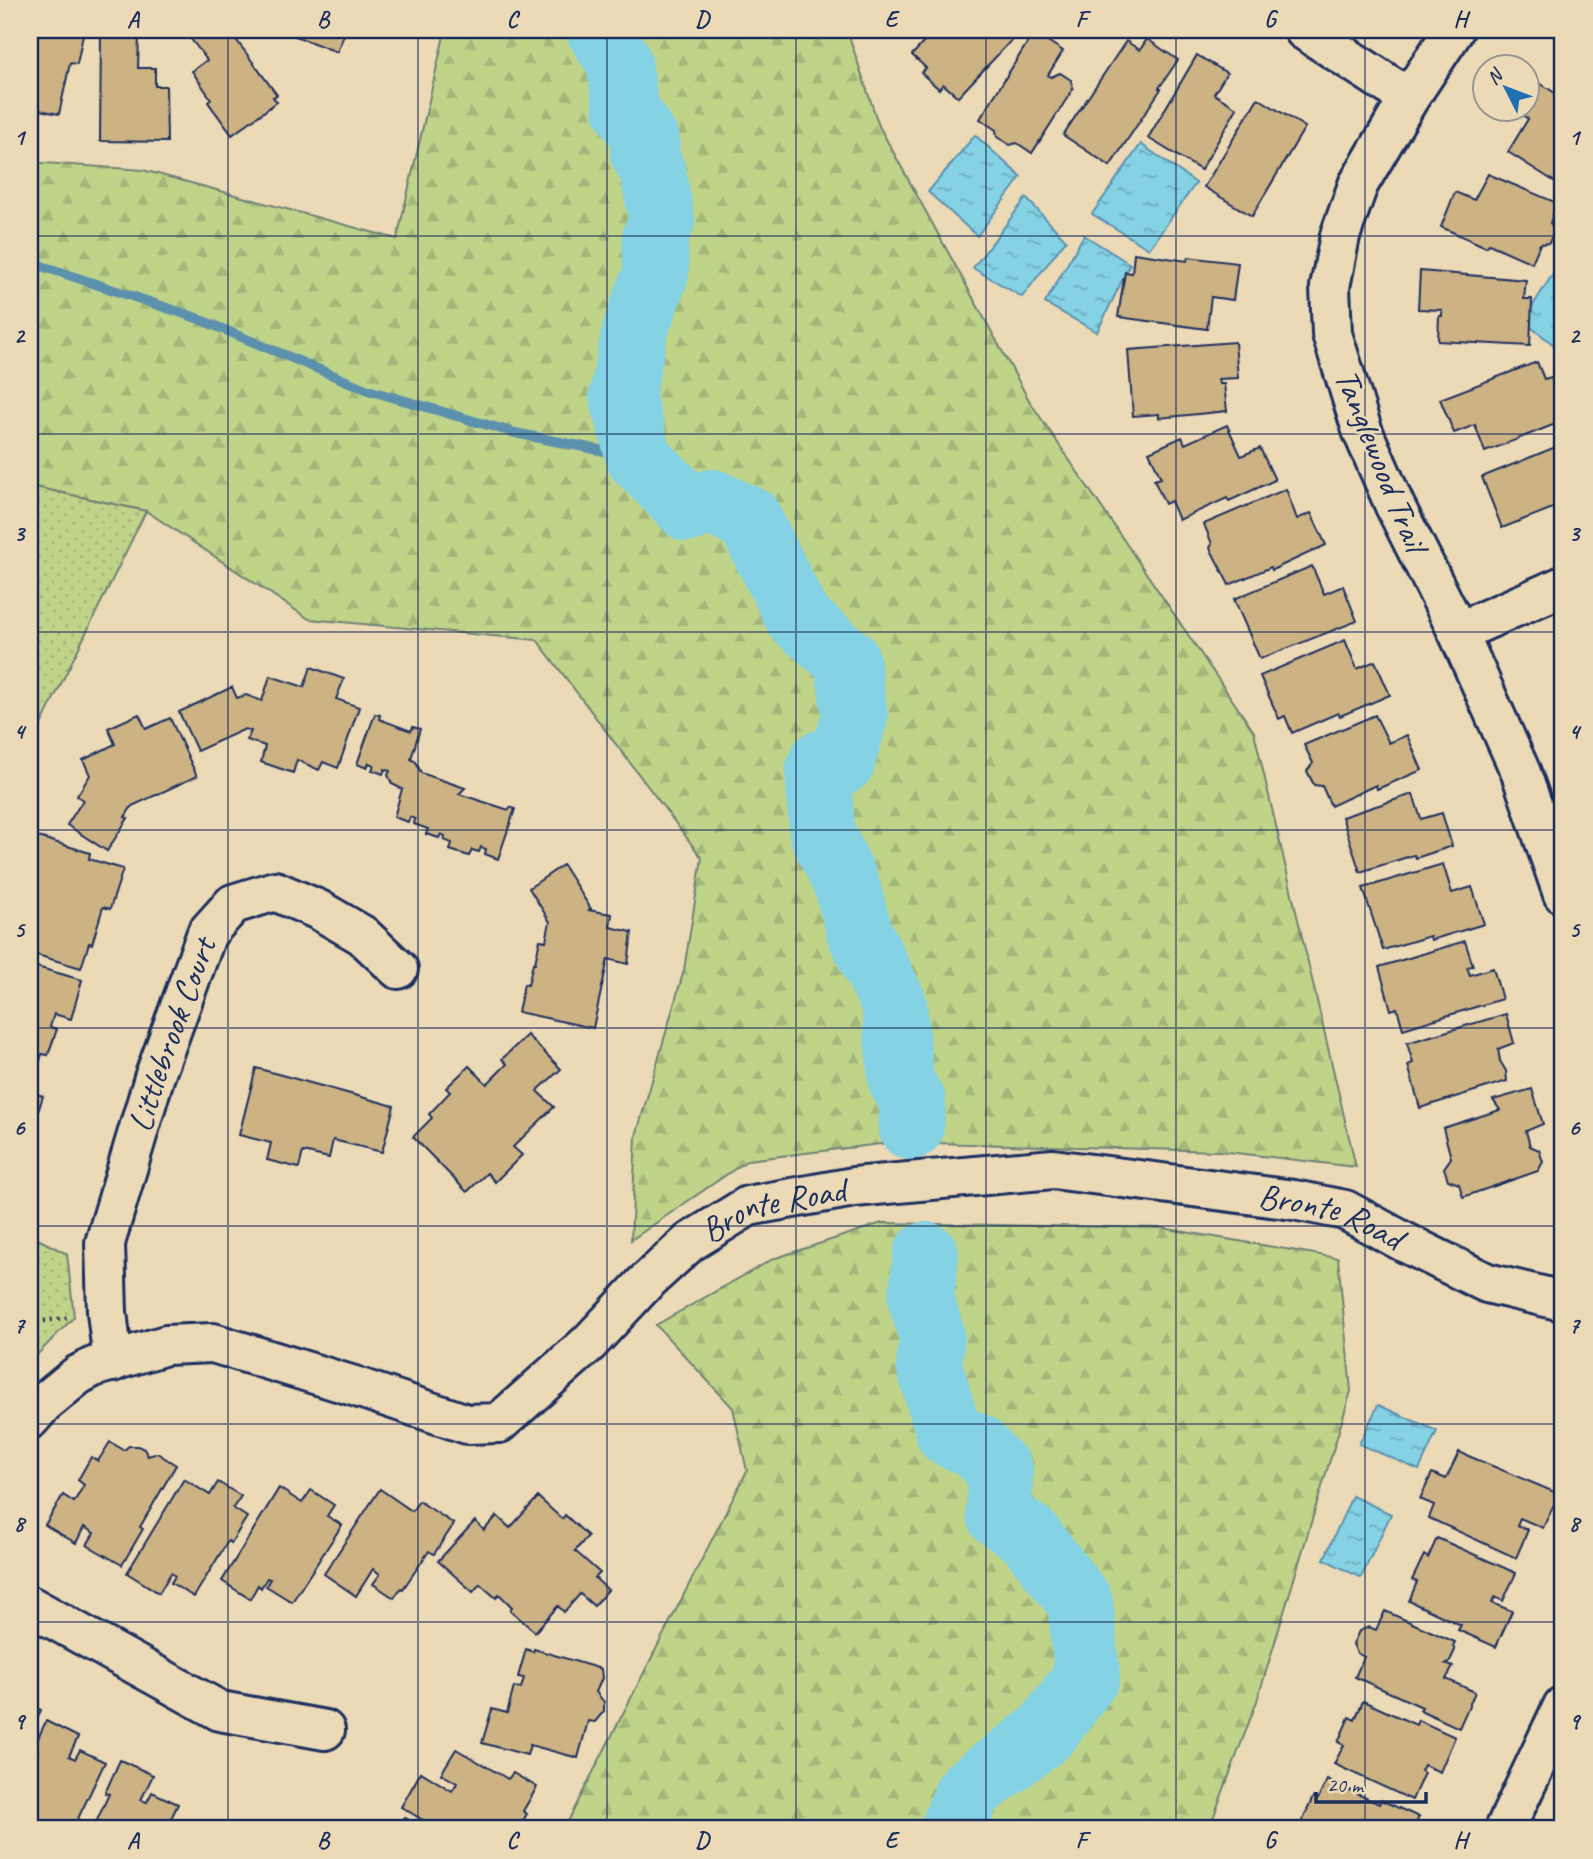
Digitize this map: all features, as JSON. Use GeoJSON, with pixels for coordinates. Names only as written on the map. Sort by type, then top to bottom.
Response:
{"type":"FeatureCollection","features":[{"type":"Feature","properties":{"kind":"street"},"geometry":{"type":"LineString","coordinates":[[1304,30],[1409,98]]}},
{"type":"Feature","properties":{"kind":"street","name":"Tanglewood Trail"},"geometry":{"type":"LineString","coordinates":[[1454,30],[1409,98],[1358,185],[1340,236],[1330,287],[1332,334],[1362,429],[1395,506],[1458,632],[1521,773],[1563,894]]}},
{"type":"Feature","properties":{"kind":"street"},"geometry":{"type":"LineString","coordinates":[[1458,632],[1563,586]]}},
{"type":"Feature","properties":{"kind":"street","name":"Littlebrook Court"},"geometry":{"type":"LineString","coordinates":[[113,1362],[107,1312],[105,1243],[154,1078],[207,933],[233,904],[275,891],[319,910],[362,935],[398,969]]}},
{"type":"Feature","properties":{"kind":"street","name":"Bronte Road"},"geometry":{"type":"LineString","coordinates":[[30,1419],[44,1403],[78,1375],[93,1367],[166,1345],[213,1343],[467,1424],[499,1423],[589,1343],[645,1283],[690,1242],[748,1206],[854,1187],[1052,1169],[1294,1200],[1345,1210],[1487,1283],[1563,1301]]}},
{"type":"Feature","properties":{"kind":"street"},"geometry":{"type":"LineString","coordinates":[[30,1606],[220,1711],[325,1730]]}},
{"type":"Feature","properties":{"kind":"street"},"geometry":{"type":"LineString","coordinates":[[1505,1829],[1563,1706]]}},
{"type":"Feature","properties":{"kind":"green space"},"geometry":{"type":"Polygon","coordinates":[[[444,30],[847,30],[879,126],[1030,402],[1254,732],[1356,1167],[1219,1151],[897,1142],[748,1160],[631,1240],[636,1136],[684,970],[702,858],[537,640],[309,619],[146,511],[30,486],[30,162],[143,170],[397,239],[444,30]]]}},
{"type":"Feature","properties":{"kind":"green space"},"geometry":{"type":"Polygon","coordinates":[[[30,486],[146,511],[30,747],[30,486]]]}},
{"type":"Feature","properties":{"kind":"green space"},"geometry":{"type":"Polygon","coordinates":[[[882,1223],[1162,1228],[1338,1258],[1351,1391],[1257,1701],[1209,1829],[564,1829],[747,1471],[733,1408],[656,1325],[773,1259],[882,1223]]]}},
{"type":"Feature","properties":{"kind":"green space"},"geometry":{"type":"Polygon","coordinates":[[[30,1235],[67,1254],[74,1317],[30,1362],[30,1235]]]}},
{"type":"Feature","properties":{"kind":"water"},"geometry":{"type":"Polygon","coordinates":[[[975,135],[1021,177],[977,236],[928,192],[975,135]]]}},
{"type":"Feature","properties":{"kind":"water"},"geometry":{"type":"Polygon","coordinates":[[[1141,144],[1196,183],[1149,249],[1092,214],[1141,144]]]}},
{"type":"Feature","properties":{"kind":"water"},"geometry":{"type":"Polygon","coordinates":[[[1026,198],[1066,240],[1022,297],[973,268],[1026,198]]]}},
{"type":"Feature","properties":{"kind":"water"},"geometry":{"type":"Polygon","coordinates":[[[1084,235],[1130,264],[1097,332],[1045,303],[1084,235]]]}},
{"type":"Feature","properties":{"kind":"water"},"geometry":{"type":"Polygon","coordinates":[[[1561,261],[1563,263],[1563,352],[1523,321],[1561,261]]]}},
{"type":"Feature","properties":{"kind":"water"},"geometry":{"type":"Polygon","coordinates":[[[1378,1405],[1437,1431],[1419,1470],[1359,1444],[1378,1405]]]}},
{"type":"Feature","properties":{"kind":"water"},"geometry":{"type":"Polygon","coordinates":[[[1352,1496],[1391,1514],[1361,1578],[1324,1559],[1352,1496]]]}},
{"type":"Feature","properties":{"kind":"building"},"geometry":{"type":"Polygon","coordinates":[[[30,30],[84,30],[77,64],[70,63],[59,114],[30,108],[30,30]]]}},
{"type":"Feature","properties":{"kind":"building"},"geometry":{"type":"Polygon","coordinates":[[[184,30],[229,30],[277,95],[273,97],[277,102],[232,135],[208,102],[211,99],[192,71],[207,60],[184,30]]]}},
{"type":"Feature","properties":{"kind":"building"},"geometry":{"type":"Polygon","coordinates":[[[298,30],[346,30],[337,52],[295,36],[298,30]]]}},
{"type":"Feature","properties":{"kind":"building"},"geometry":{"type":"Polygon","coordinates":[[[935,30],[1021,30],[958,97],[943,84],[939,89],[921,73],[926,68],[912,55],[935,30]]]}},
{"type":"Feature","properties":{"kind":"building"},"geometry":{"type":"Polygon","coordinates":[[[1034,32],[1063,51],[1048,75],[1051,77],[1060,73],[1071,80],[1073,89],[1032,153],[1017,143],[1010,145],[997,137],[996,130],[980,119],[1034,32]]]}},
{"type":"Feature","properties":{"kind":"building"},"geometry":{"type":"Polygon","coordinates":[[[101,33],[139,33],[138,68],[155,68],[155,86],[166,86],[167,142],[100,141],[101,33]]]}},
{"type":"Feature","properties":{"kind":"building"},"geometry":{"type":"Polygon","coordinates":[[[1147,39],[1178,60],[1110,166],[1063,135],[1126,41],[1140,50],[1147,39]]]}},
{"type":"Feature","properties":{"kind":"building"},"geometry":{"type":"Polygon","coordinates":[[[1197,55],[1227,73],[1214,94],[1237,108],[1201,170],[1148,138],[1197,55]]]}},
{"type":"Feature","properties":{"kind":"building"},"geometry":{"type":"Polygon","coordinates":[[[1540,83],[1563,98],[1563,187],[1508,152],[1526,122],[1540,122],[1540,83]]]}},
{"type":"Feature","properties":{"kind":"building"},"geometry":{"type":"Polygon","coordinates":[[[1258,98],[1305,127],[1252,216],[1204,187],[1258,98]]]}},
{"type":"Feature","properties":{"kind":"building"},"geometry":{"type":"Polygon","coordinates":[[[1488,174],[1557,203],[1550,223],[1555,229],[1549,243],[1540,244],[1532,263],[1441,227],[1455,192],[1474,200],[1488,174]]]}},
{"type":"Feature","properties":{"kind":"building"},"geometry":{"type":"Polygon","coordinates":[[[1134,253],[1187,261],[1188,257],[1238,263],[1233,300],[1211,297],[1207,329],[1118,317],[1125,272],[1132,273],[1134,253]]]}},
{"type":"Feature","properties":{"kind":"building"},"geometry":{"type":"Polygon","coordinates":[[[1420,271],[1526,280],[1524,299],[1532,299],[1530,346],[1438,341],[1439,316],[1442,316],[1442,310],[1418,309],[1420,271]]]}},
{"type":"Feature","properties":{"kind":"building"},"geometry":{"type":"Polygon","coordinates":[[[1235,342],[1238,378],[1218,379],[1219,384],[1224,384],[1227,411],[1159,418],[1159,414],[1133,416],[1128,350],[1235,342]]]}},
{"type":"Feature","properties":{"kind":"building"},"geometry":{"type":"Polygon","coordinates":[[[1537,362],[1544,379],[1551,377],[1563,408],[1563,421],[1485,452],[1475,425],[1454,433],[1440,399],[1537,362]]]}},
{"type":"Feature","properties":{"kind":"building"},"geometry":{"type":"Polygon","coordinates":[[[1227,425],[1241,456],[1260,448],[1275,480],[1179,520],[1171,501],[1165,504],[1154,480],[1161,478],[1149,452],[1182,437],[1185,444],[1227,425]]]}},
{"type":"Feature","properties":{"kind":"building"},"geometry":{"type":"Polygon","coordinates":[[[1563,444],[1563,504],[1502,528],[1482,477],[1563,444]]]}},
{"type":"Feature","properties":{"kind":"building"},"geometry":{"type":"Polygon","coordinates":[[[1286,489],[1297,519],[1311,513],[1326,545],[1272,570],[1271,567],[1229,585],[1210,548],[1212,544],[1204,524],[1286,489]]]}},
{"type":"Feature","properties":{"kind":"building"},"geometry":{"type":"Polygon","coordinates":[[[1312,566],[1324,594],[1343,586],[1357,621],[1260,659],[1234,599],[1312,566]]]}},
{"type":"Feature","properties":{"kind":"building"},"geometry":{"type":"Polygon","coordinates":[[[1345,640],[1357,669],[1375,661],[1390,695],[1292,733],[1285,716],[1279,719],[1260,676],[1345,640]]]}},
{"type":"Feature","properties":{"kind":"building"},"geometry":{"type":"Polygon","coordinates":[[[311,667],[344,679],[336,699],[359,707],[338,768],[323,762],[319,770],[297,760],[293,773],[261,762],[265,746],[247,740],[251,731],[245,729],[197,751],[179,712],[232,687],[237,698],[246,695],[262,701],[270,676],[304,687],[311,667]]]}},
{"type":"Feature","properties":{"kind":"building"},"geometry":{"type":"Polygon","coordinates":[[[139,714],[146,729],[170,718],[197,776],[132,806],[125,817],[128,818],[107,851],[67,825],[83,800],[77,796],[90,775],[83,760],[115,744],[108,728],[139,714]]]}},
{"type":"Feature","properties":{"kind":"building"},"geometry":{"type":"Polygon","coordinates":[[[375,714],[380,715],[379,719],[411,731],[413,727],[420,729],[411,759],[416,762],[421,773],[465,788],[459,794],[509,810],[510,807],[515,809],[498,859],[485,854],[486,849],[481,847],[479,852],[472,850],[469,856],[450,850],[452,843],[444,840],[445,836],[441,834],[439,838],[426,834],[428,829],[414,824],[415,819],[410,817],[408,822],[394,817],[402,789],[392,784],[388,775],[390,771],[385,769],[383,774],[372,770],[374,765],[369,763],[367,768],[357,764],[375,714]]]}},
{"type":"Feature","properties":{"kind":"building"},"geometry":{"type":"Polygon","coordinates":[[[1375,715],[1389,743],[1407,735],[1422,770],[1377,789],[1376,785],[1331,806],[1322,786],[1314,785],[1307,771],[1313,763],[1304,745],[1375,715]]]}},
{"type":"Feature","properties":{"kind":"building"},"geometry":{"type":"Polygon","coordinates":[[[1413,794],[1421,819],[1442,813],[1452,846],[1360,872],[1342,817],[1413,794]]]}},
{"type":"Feature","properties":{"kind":"building"},"geometry":{"type":"Polygon","coordinates":[[[35,836],[90,853],[89,859],[123,869],[110,909],[103,907],[92,944],[89,943],[81,968],[30,953],[30,852],[35,836]]]}},
{"type":"Feature","properties":{"kind":"building"},"geometry":{"type":"Polygon","coordinates":[[[1443,864],[1452,893],[1472,887],[1484,924],[1431,940],[1430,936],[1383,950],[1363,888],[1443,864]]]}},
{"type":"Feature","properties":{"kind":"building"},"geometry":{"type":"Polygon","coordinates":[[[563,865],[591,909],[588,910],[612,914],[610,927],[632,932],[628,964],[608,959],[593,1028],[518,1012],[524,984],[528,985],[540,940],[546,941],[550,922],[529,888],[563,865]]]}},
{"type":"Feature","properties":{"kind":"building"},"geometry":{"type":"Polygon","coordinates":[[[1465,941],[1473,966],[1467,967],[1470,975],[1493,968],[1502,999],[1403,1029],[1397,1008],[1391,1010],[1379,967],[1465,941]]]}},
{"type":"Feature","properties":{"kind":"building"},"geometry":{"type":"Polygon","coordinates":[[[30,965],[82,980],[71,1019],[54,1014],[50,1027],[57,1029],[48,1055],[42,1054],[36,1074],[30,1072],[30,965]]]}},
{"type":"Feature","properties":{"kind":"building"},"geometry":{"type":"Polygon","coordinates":[[[1506,1014],[1514,1043],[1498,1049],[1507,1081],[1420,1108],[1408,1065],[1413,1063],[1407,1043],[1506,1014]]]}},
{"type":"Feature","properties":{"kind":"building"},"geometry":{"type":"Polygon","coordinates":[[[527,1035],[561,1069],[537,1091],[554,1107],[513,1147],[522,1155],[495,1182],[487,1173],[467,1192],[413,1137],[432,1118],[429,1114],[450,1092],[446,1088],[469,1066],[487,1084],[507,1064],[502,1059],[527,1035]]]}},
{"type":"Feature","properties":{"kind":"building"},"geometry":{"type":"Polygon","coordinates":[[[256,1068],[394,1106],[382,1152],[333,1140],[329,1158],[303,1152],[299,1168],[267,1160],[271,1143],[239,1135],[256,1068]]]}},
{"type":"Feature","properties":{"kind":"building"},"geometry":{"type":"Polygon","coordinates":[[[1532,1089],[1543,1124],[1526,1131],[1530,1146],[1539,1150],[1543,1162],[1538,1171],[1463,1197],[1459,1184],[1448,1180],[1444,1168],[1451,1158],[1443,1128],[1500,1110],[1493,1100],[1532,1089]]]}},
{"type":"Feature","properties":{"kind":"building"},"geometry":{"type":"Polygon","coordinates":[[[30,1092],[43,1096],[33,1128],[30,1127],[30,1092]]]}},
{"type":"Feature","properties":{"kind":"building"},"geometry":{"type":"Polygon","coordinates":[[[110,1442],[124,1450],[129,1446],[138,1446],[144,1449],[148,1456],[157,1453],[176,1465],[140,1527],[143,1529],[122,1565],[87,1545],[94,1533],[84,1527],[76,1543],[45,1525],[63,1495],[74,1502],[84,1485],[78,1480],[91,1457],[98,1461],[110,1442]]]}},
{"type":"Feature","properties":{"kind":"building"},"geometry":{"type":"Polygon","coordinates":[[[1459,1452],[1559,1494],[1543,1528],[1520,1518],[1517,1525],[1528,1530],[1516,1558],[1429,1518],[1434,1505],[1420,1499],[1432,1473],[1446,1479],[1459,1452]]]}},
{"type":"Feature","properties":{"kind":"building"},"geometry":{"type":"Polygon","coordinates":[[[184,1479],[210,1495],[218,1482],[241,1496],[233,1508],[247,1517],[231,1543],[228,1541],[194,1597],[171,1583],[175,1576],[171,1573],[159,1593],[127,1573],[184,1479]]]}},
{"type":"Feature","properties":{"kind":"building"},"geometry":{"type":"Polygon","coordinates":[[[279,1488],[302,1503],[311,1490],[334,1505],[327,1516],[342,1525],[292,1602],[266,1586],[270,1579],[267,1578],[261,1588],[258,1585],[250,1599],[222,1581],[279,1488]]]}},
{"type":"Feature","properties":{"kind":"building"},"geometry":{"type":"Polygon","coordinates":[[[380,1489],[412,1511],[419,1501],[454,1524],[434,1554],[429,1551],[394,1598],[373,1584],[380,1574],[373,1569],[356,1596],[324,1574],[380,1489]]]}},
{"type":"Feature","properties":{"kind":"building"},"geometry":{"type":"Polygon","coordinates":[[[538,1497],[562,1519],[565,1515],[588,1536],[575,1551],[600,1573],[595,1578],[608,1590],[594,1606],[580,1594],[564,1612],[558,1606],[535,1632],[510,1610],[512,1607],[499,1594],[496,1598],[480,1584],[473,1592],[438,1561],[475,1521],[484,1530],[497,1516],[510,1528],[538,1497]]]}},
{"type":"Feature","properties":{"kind":"building"},"geometry":{"type":"Polygon","coordinates":[[[1437,1538],[1516,1573],[1503,1601],[1495,1597],[1492,1603],[1512,1611],[1496,1647],[1458,1630],[1461,1625],[1409,1601],[1417,1582],[1412,1580],[1424,1555],[1428,1558],[1437,1538]]]}},
{"type":"Feature","properties":{"kind":"building"},"geometry":{"type":"Polygon","coordinates":[[[1385,1611],[1455,1642],[1455,1650],[1446,1664],[1453,1667],[1446,1679],[1475,1692],[1459,1728],[1420,1710],[1422,1707],[1355,1677],[1364,1657],[1357,1653],[1353,1644],[1359,1631],[1369,1627],[1376,1630],[1385,1611]]]}},
{"type":"Feature","properties":{"kind":"building"},"geometry":{"type":"Polygon","coordinates":[[[526,1649],[601,1669],[602,1678],[596,1692],[604,1702],[604,1711],[595,1722],[588,1721],[578,1758],[530,1745],[527,1755],[482,1743],[492,1709],[507,1713],[514,1687],[521,1688],[524,1678],[518,1677],[526,1649]]]}},
{"type":"Feature","properties":{"kind":"building"},"geometry":{"type":"Polygon","coordinates":[[[1363,1701],[1416,1725],[1418,1720],[1455,1737],[1440,1772],[1424,1765],[1421,1771],[1424,1773],[1412,1800],[1334,1764],[1344,1745],[1338,1742],[1349,1717],[1355,1720],[1363,1701]]]}},
{"type":"Feature","properties":{"kind":"building"},"geometry":{"type":"Polygon","coordinates":[[[30,1705],[41,1710],[30,1736],[30,1705]]]}},
{"type":"Feature","properties":{"kind":"building"},"geometry":{"type":"Polygon","coordinates":[[[46,1721],[78,1737],[69,1756],[75,1759],[80,1750],[105,1762],[73,1829],[33,1829],[37,1820],[30,1816],[30,1769],[38,1751],[33,1749],[46,1721]]]}},
{"type":"Feature","properties":{"kind":"building"},"geometry":{"type":"Polygon","coordinates":[[[456,1749],[508,1779],[513,1773],[537,1787],[523,1811],[527,1814],[518,1829],[447,1829],[440,1825],[438,1829],[401,1807],[421,1772],[452,1791],[457,1783],[441,1774],[456,1749]]]}},
{"type":"Feature","properties":{"kind":"building"},"geometry":{"type":"Polygon","coordinates":[[[120,1760],[153,1775],[141,1800],[147,1802],[152,1792],[178,1804],[166,1829],[93,1829],[109,1794],[105,1793],[120,1760]]]}},
{"type":"Feature","properties":{"kind":"building"},"geometry":{"type":"Polygon","coordinates":[[[1327,1780],[1379,1804],[1381,1800],[1419,1817],[1413,1829],[1305,1829],[1307,1824],[1302,1822],[1313,1797],[1318,1799],[1327,1780]]]}},
{"type":"Feature","properties":{"kind":"building"},"geometry":{"type":"Polygon","coordinates":[[[404,1817],[424,1829],[397,1829],[404,1817]]]}},
{"type":"Feature","properties":{"kind":"waterway"},"geometry":{"type":"LineString","coordinates":[[599,30],[619,62],[626,109],[647,142],[643,153],[653,172],[662,221],[655,237],[656,273],[635,330],[622,396],[639,458],[689,509],[712,502],[749,519],[798,618],[847,660],[855,716],[842,762],[821,763],[818,771],[822,833],[846,883],[860,934],[894,1004],[901,1081],[913,1102],[911,1127]]}},
{"type":"Feature","properties":{"kind":"waterway"},"geometry":{"type":"LineString","coordinates":[[30,262],[194,317],[368,390],[515,433],[639,458]]}},
{"type":"Feature","properties":{"kind":"waterway"},"geometry":{"type":"LineString","coordinates":[[926,1255],[921,1299],[932,1336],[929,1365],[949,1434],[976,1446],[1000,1471],[999,1515],[1029,1536],[1080,1602],[1087,1676],[1046,1732],[968,1791],[953,1829]]}}]}
